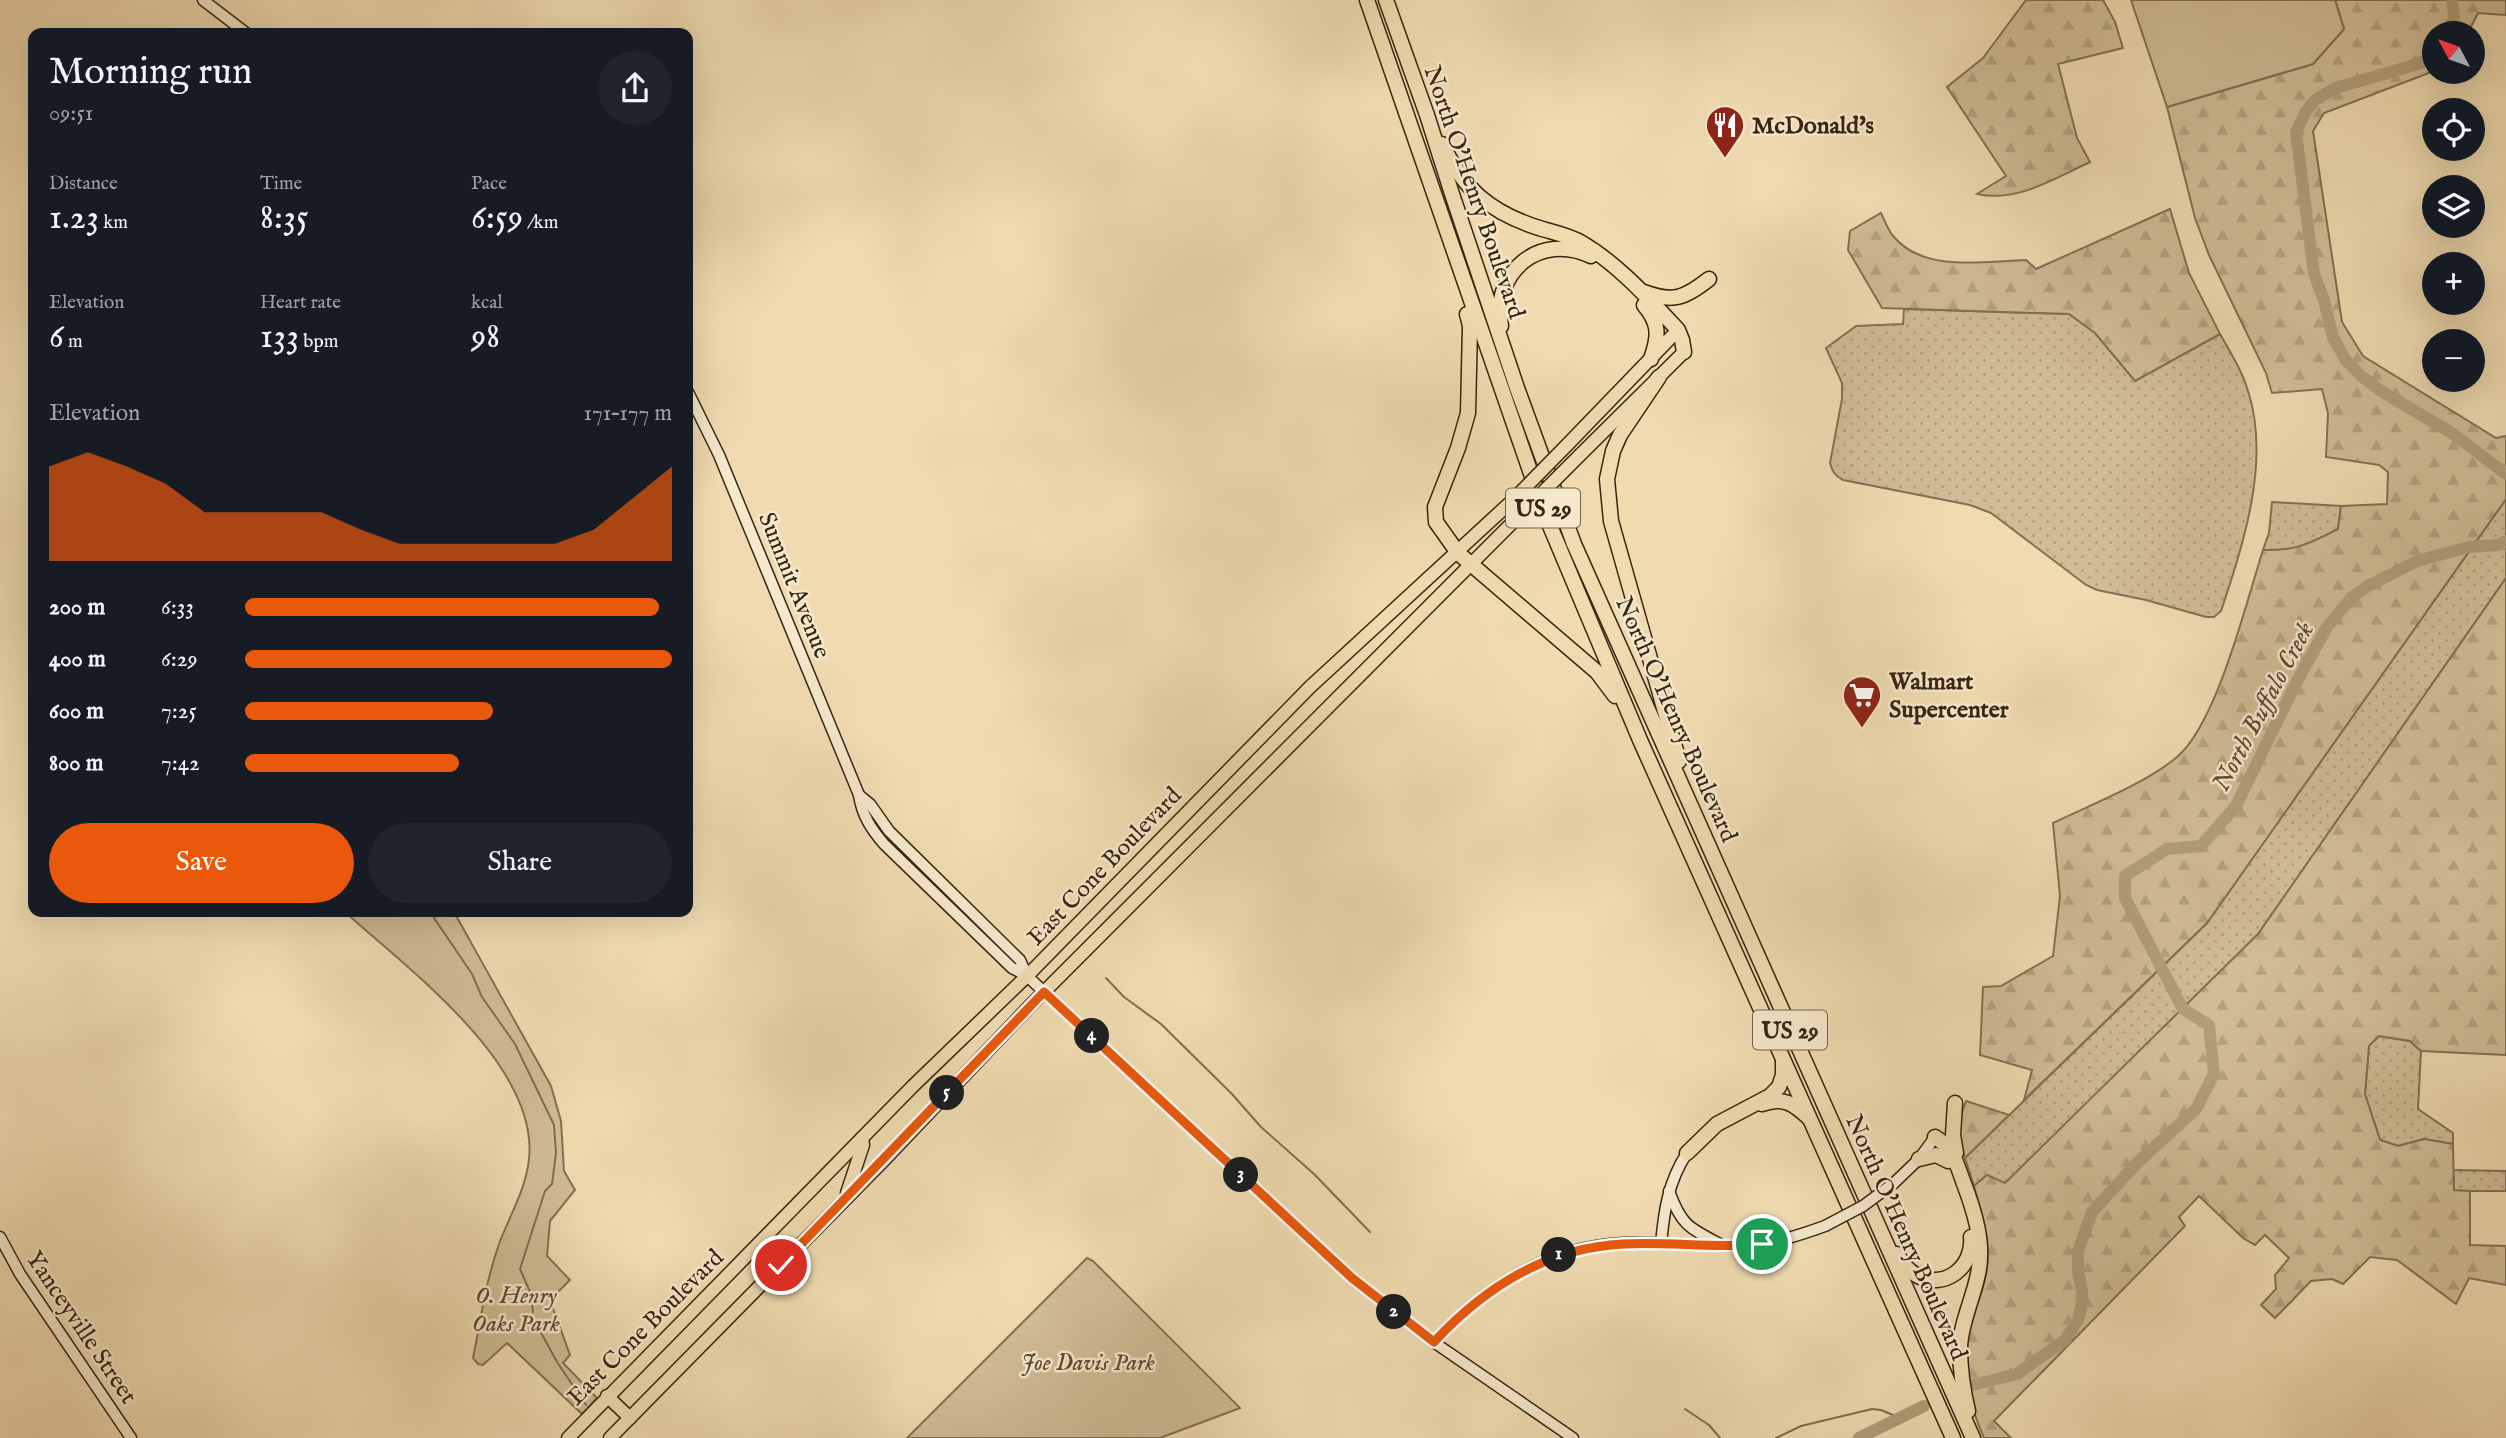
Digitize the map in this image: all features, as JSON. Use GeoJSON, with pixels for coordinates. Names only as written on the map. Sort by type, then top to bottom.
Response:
{"type":"FeatureCollection","features":[{"type":"Feature","properties":{"kind":"highway","name":"North O'Henry Boulevard"},"geometry":{"type":"LineString","coordinates":[[1367,0],[1545,514],[1640,740],[1953,1438]]}},
{"type":"Feature","properties":{"kind":"highway","name":"North O'Henry Boulevard"},"geometry":{"type":"LineString","coordinates":[[1386,0],[1517,388],[1574,544],[1973,1438]]}},
{"type":"Feature","properties":{"kind":"highway"},"geometry":{"type":"LineString","coordinates":[[1427,115],[1462,180],[1485,204],[1520,222],[1577,240],[1601,254],[1678,330],[1684,352]]}},
{"type":"Feature","properties":{"kind":"highway"},"geometry":{"type":"LineString","coordinates":[[1517,388],[1502,331],[1500,302],[1505,285],[1514,270],[1529,256],[1548,249],[1563,247],[1595,258],[1637,297],[1658,326],[1658,338],[1651,359]]}},
{"type":"Feature","properties":{"kind":"highway"},"geometry":{"type":"LineString","coordinates":[[1459,271],[1470,326],[1468,413],[1458,448],[1435,507],[1436,522],[1470,565],[1597,672],[1609,686],[1640,740]]}},
{"type":"Feature","properties":{"kind":"highway"},"geometry":{"type":"LineString","coordinates":[[1639,290],[1660,298],[1678,298],[1709,279]]}},
{"type":"Feature","properties":{"kind":"highway"},"geometry":{"type":"LineString","coordinates":[[1659,377],[1630,418],[1613,451],[1607,479],[1608,503],[1665,717],[1708,845]]}},
{"type":"Feature","properties":{"kind":"highway"},"geometry":{"type":"LineString","coordinates":[[1686,1153],[1706,1132],[1770,1096],[1779,1087],[1783,1075],[1783,1055]]}},
{"type":"Feature","properties":{"kind":"highway"},"geometry":{"type":"LineString","coordinates":[[1738,1112],[1773,1100],[1786,1101],[1813,1122]]}},
{"type":"Feature","properties":{"kind":"highway"},"geometry":{"type":"LineString","coordinates":[[1874,1214],[1905,1266],[1915,1275],[1928,1280],[1941,1280],[1957,1272],[1965,1264],[1971,1251],[1972,1240],[1953,1165],[1955,1103]]}},
{"type":"Feature","properties":{"kind":"highway"},"geometry":{"type":"LineString","coordinates":[[1935,1137],[1953,1165],[1976,1220],[1980,1247],[1979,1272],[1965,1317],[1960,1346],[1962,1386],[1973,1438]]}},
{"type":"Feature","properties":{"kind":"highway"},"geometry":{"type":"LineString","coordinates":[[1919,1159],[1936,1155],[1953,1165]]}},
{"type":"Feature","properties":{"kind":"main road"},"geometry":{"type":"LineString","coordinates":[[203,0],[239,28]]}},
{"type":"Feature","properties":{"kind":"main road","name":"East Cone Boulevard"},"geometry":{"type":"LineString","coordinates":[[568,1438],[1310,687],[1512,501],[1678,330]]}},
{"type":"Feature","properties":{"kind":"main road","name":"East Cone Boulevard"},"geometry":{"type":"LineString","coordinates":[[610,1438],[842,1203],[1044,992],[1684,352]]}},
{"type":"Feature","properties":{"kind":"main road","name":"Summit Avenue"},"geometry":{"type":"LineString","coordinates":[[693,403],[719,455],[859,795],[862,810],[870,827],[884,845],[1012,968],[1027,976],[1352,1278],[1434,1342],[1573,1438]]}},
{"type":"Feature","properties":{"kind":"main road"},"geometry":{"type":"LineString","coordinates":[[1434,1342],[1480,1297],[1541,1261],[1576,1250],[1606,1245],[1762,1244],[1825,1226],[1863,1206],[1894,1183],[1919,1159],[1935,1137]]}},
{"type":"Feature","properties":{"kind":"main road"},"geometry":{"type":"LineString","coordinates":[[842,1203],[852,1182],[863,1145],[862,1138]]}},
{"type":"Feature","properties":{"kind":"main road"},"geometry":{"type":"LineString","coordinates":[[1661,1244],[1669,1191],[1686,1153]]}},
{"type":"Feature","properties":{"kind":"main road"},"geometry":{"type":"LineString","coordinates":[[1669,1191],[1681,1219],[1698,1233],[1722,1245]]}},
{"type":"Feature","properties":{"kind":"main road","name":"Yanceyville Street"},"geometry":{"type":"LineString","coordinates":[[0,1237],[20,1274],[131,1438]]}},
{"type":"Feature","properties":{"kind":"main road"},"geometry":{"type":"LineString","coordinates":[[607,1396],[630,1418]]}},
{"type":"Feature","properties":{"kind":"green space"},"geometry":{"type":"Polygon","coordinates":[[[2026,0],[2103,0],[2115,22],[2123,48],[2058,64],[2077,138],[2090,162],[2021,192],[1992,196],[1977,194],[2006,176],[1947,87],[1983,58],[2026,0]]]}},
{"type":"Feature","properties":{"kind":"green space"},"geometry":{"type":"Polygon","coordinates":[[[2131,0],[2335,0],[2344,29],[2313,64],[2167,107],[2131,0]]]}},
{"type":"Feature","properties":{"kind":"green space"},"geometry":{"type":"Polygon","coordinates":[[[2335,0],[2506,0],[2506,15],[2478,13],[2474,21],[2422,21],[2422,76],[2324,113],[2313,131],[2342,322],[2363,356],[2496,438],[2506,436],[2506,499],[2207,923],[2024,1100],[2032,1070],[1980,1055],[1983,987],[2001,986],[2053,956],[2060,896],[2053,823],[2150,776],[2177,757],[2191,741],[2205,718],[2229,661],[2263,550],[2302,545],[2338,529],[2341,506],[2387,504],[2388,472],[2379,465],[2326,457],[2328,413],[2322,389],[2272,393],[2266,373],[2209,255],[2195,218],[2167,107],[2313,64],[2344,29],[2335,0]]]}},
{"type":"Feature","properties":{"kind":"green space"},"geometry":{"type":"Polygon","coordinates":[[[2170,209],[2189,273],[2220,334],[2135,381],[2095,333],[2069,314],[1882,308],[1848,250],[1850,231],[1881,213],[1894,237],[1922,256],[1975,263],[2026,260],[2036,269],[2170,209]]]}},
{"type":"Feature","properties":{"kind":"green space"},"geometry":{"type":"Polygon","coordinates":[[[1904,309],[2069,314],[2095,333],[2135,381],[2220,334],[2248,391],[2257,446],[2245,531],[2221,611],[2214,617],[2206,617],[2097,590],[2086,585],[1991,513],[1970,505],[1843,480],[1836,475],[1830,463],[1842,399],[1842,383],[1826,348],[1856,326],[1903,324],[1904,309]]]}},
{"type":"Feature","properties":{"kind":"green space"},"geometry":{"type":"Polygon","coordinates":[[[2506,499],[2506,578],[2258,934],[2005,1184],[1987,1175],[1974,1186],[1965,1158],[2207,923],[2506,499]]]}},
{"type":"Feature","properties":{"kind":"green space"},"geometry":{"type":"Polygon","coordinates":[[[2272,502],[2341,506],[2338,529],[2302,545],[2263,550],[2269,533],[2272,502]]]}},
{"type":"Feature","properties":{"kind":"green space"},"geometry":{"type":"Polygon","coordinates":[[[2506,578],[2506,1055],[2421,1051],[2410,1041],[2379,1036],[2369,1046],[2365,1094],[2380,1140],[2398,1146],[2424,1139],[2453,1144],[2454,1190],[2470,1191],[2470,1245],[2506,1246],[2506,1285],[2469,1278],[2456,1304],[2397,1260],[2370,1257],[2343,1284],[2332,1279],[2311,1281],[2275,1318],[2261,1305],[2276,1289],[2275,1275],[2289,1258],[2265,1235],[2255,1245],[2243,1238],[2199,1196],[2179,1217],[2185,1226],[1994,1421],[2011,1438],[1984,1438],[1971,1402],[1965,1363],[1967,1338],[1986,1276],[1988,1255],[1985,1229],[1974,1186],[1987,1175],[2005,1183],[2258,934],[2506,578]]]}},
{"type":"Feature","properties":{"kind":"green space","name":"O. Henry Oaks Park"},"geometry":{"type":"Polygon","coordinates":[[[351,917],[457,917],[551,1086],[561,1121],[564,1171],[575,1190],[550,1221],[547,1256],[570,1280],[550,1300],[570,1355],[563,1363],[597,1398],[582,1414],[507,1343],[483,1365],[473,1358],[490,1273],[527,1170],[527,1124],[513,1089],[492,1055],[434,990],[351,917]]]}},
{"type":"Feature","properties":{"kind":"green space"},"geometry":{"type":"Polygon","coordinates":[[[2379,1036],[2410,1041],[2421,1051],[2418,1109],[2453,1133],[2453,1144],[2424,1139],[2398,1146],[2380,1140],[2365,1094],[2369,1045],[2379,1036]]]}},
{"type":"Feature","properties":{"kind":"green space"},"geometry":{"type":"Polygon","coordinates":[[[1966,1101],[2009,1115],[1965,1158],[1959,1129],[1966,1101]]]}},
{"type":"Feature","properties":{"kind":"green space"},"geometry":{"type":"Polygon","coordinates":[[[2453,1170],[2506,1171],[2506,1191],[2454,1191],[2453,1170]]]}},
{"type":"Feature","properties":{"kind":"green space","name":"Joe Davis Park"},"geometry":{"type":"Polygon","coordinates":[[[1087,1258],[1240,1408],[1160,1438],[907,1438],[1087,1258]]]}},
{"type":"Feature","properties":{"kind":"waterway","name":"North Buffalo Creek"},"geometry":{"type":"LineString","coordinates":[[2452,0],[2453,21]]}},
{"type":"Feature","properties":{"kind":"waterway","name":"North Buffalo Creek"},"geometry":{"type":"LineString","coordinates":[[2422,62],[2336,88],[2315,100],[2306,111],[2296,132],[2314,274],[2324,300],[2333,338],[2345,359],[2360,375],[2381,391],[2452,433],[2506,474]]}},
{"type":"Feature","properties":{"kind":"waterway","name":"North Buffalo Creek"},"geometry":{"type":"LineString","coordinates":[[1969,1386],[2017,1374],[2065,1340],[2078,1320],[2081,1308],[2078,1251],[2092,1212],[2138,1162],[2196,1109],[2214,1074],[2209,1025],[2183,1009],[2125,898],[2125,876],[2167,849],[2201,846],[2236,806],[2296,683],[2327,627],[2351,598],[2368,586],[2417,561],[2469,547],[2499,545],[2506,541]]}},
{"type":"Feature","properties":{"kind":"waterway"},"geometry":{"type":"LineString","coordinates":[[433,917],[472,974],[482,997],[515,1044],[554,1125],[556,1153],[552,1184],[545,1191],[520,1269],[531,1294],[533,1312]]}},
{"type":"Feature","properties":{"kind":"waterway"},"geometry":{"type":"LineString","coordinates":[[1106,978],[1124,997],[1161,1024],[1232,1094],[1261,1127],[1314,1174],[1370,1232]]}},
{"type":"Feature","properties":{"kind":"waterway"},"geometry":{"type":"LineString","coordinates":[[539,1329],[586,1405]]}},
{"type":"Feature","properties":{"kind":"waterway","name":"North Buffalo Creek"},"geometry":{"type":"LineString","coordinates":[[1859,1438],[1924,1406]]}},
{"type":"Feature","properties":{"kind":"waterway"},"geometry":{"type":"LineString","coordinates":[[1685,1409],[1709,1425],[1720,1438]]}},
{"type":"Feature","properties":{"kind":"waterway"},"geometry":{"type":"LineString","coordinates":[[1776,1438],[1801,1426],[1872,1409],[1900,1418]]}},
{"type":"Feature","properties":{"kind":"place","name":"McDonald's"},"geometry":{"type":"Point","coordinates":[1725,159]}},
{"type":"Feature","properties":{"kind":"place","name":"Walmart Supercenter"},"geometry":{"type":"Point","coordinates":[1862,729]}},
{"type":"Feature","properties":{"kind":"route"},"geometry":{"type":"LineString","coordinates":[[781,1265],[1044,992],[1352,1278],[1434,1342],[1467,1308],[1494,1287],[1541,1261],[1559,1255],[1625,1243],[1732,1246],[1762,1244]]}}]}
